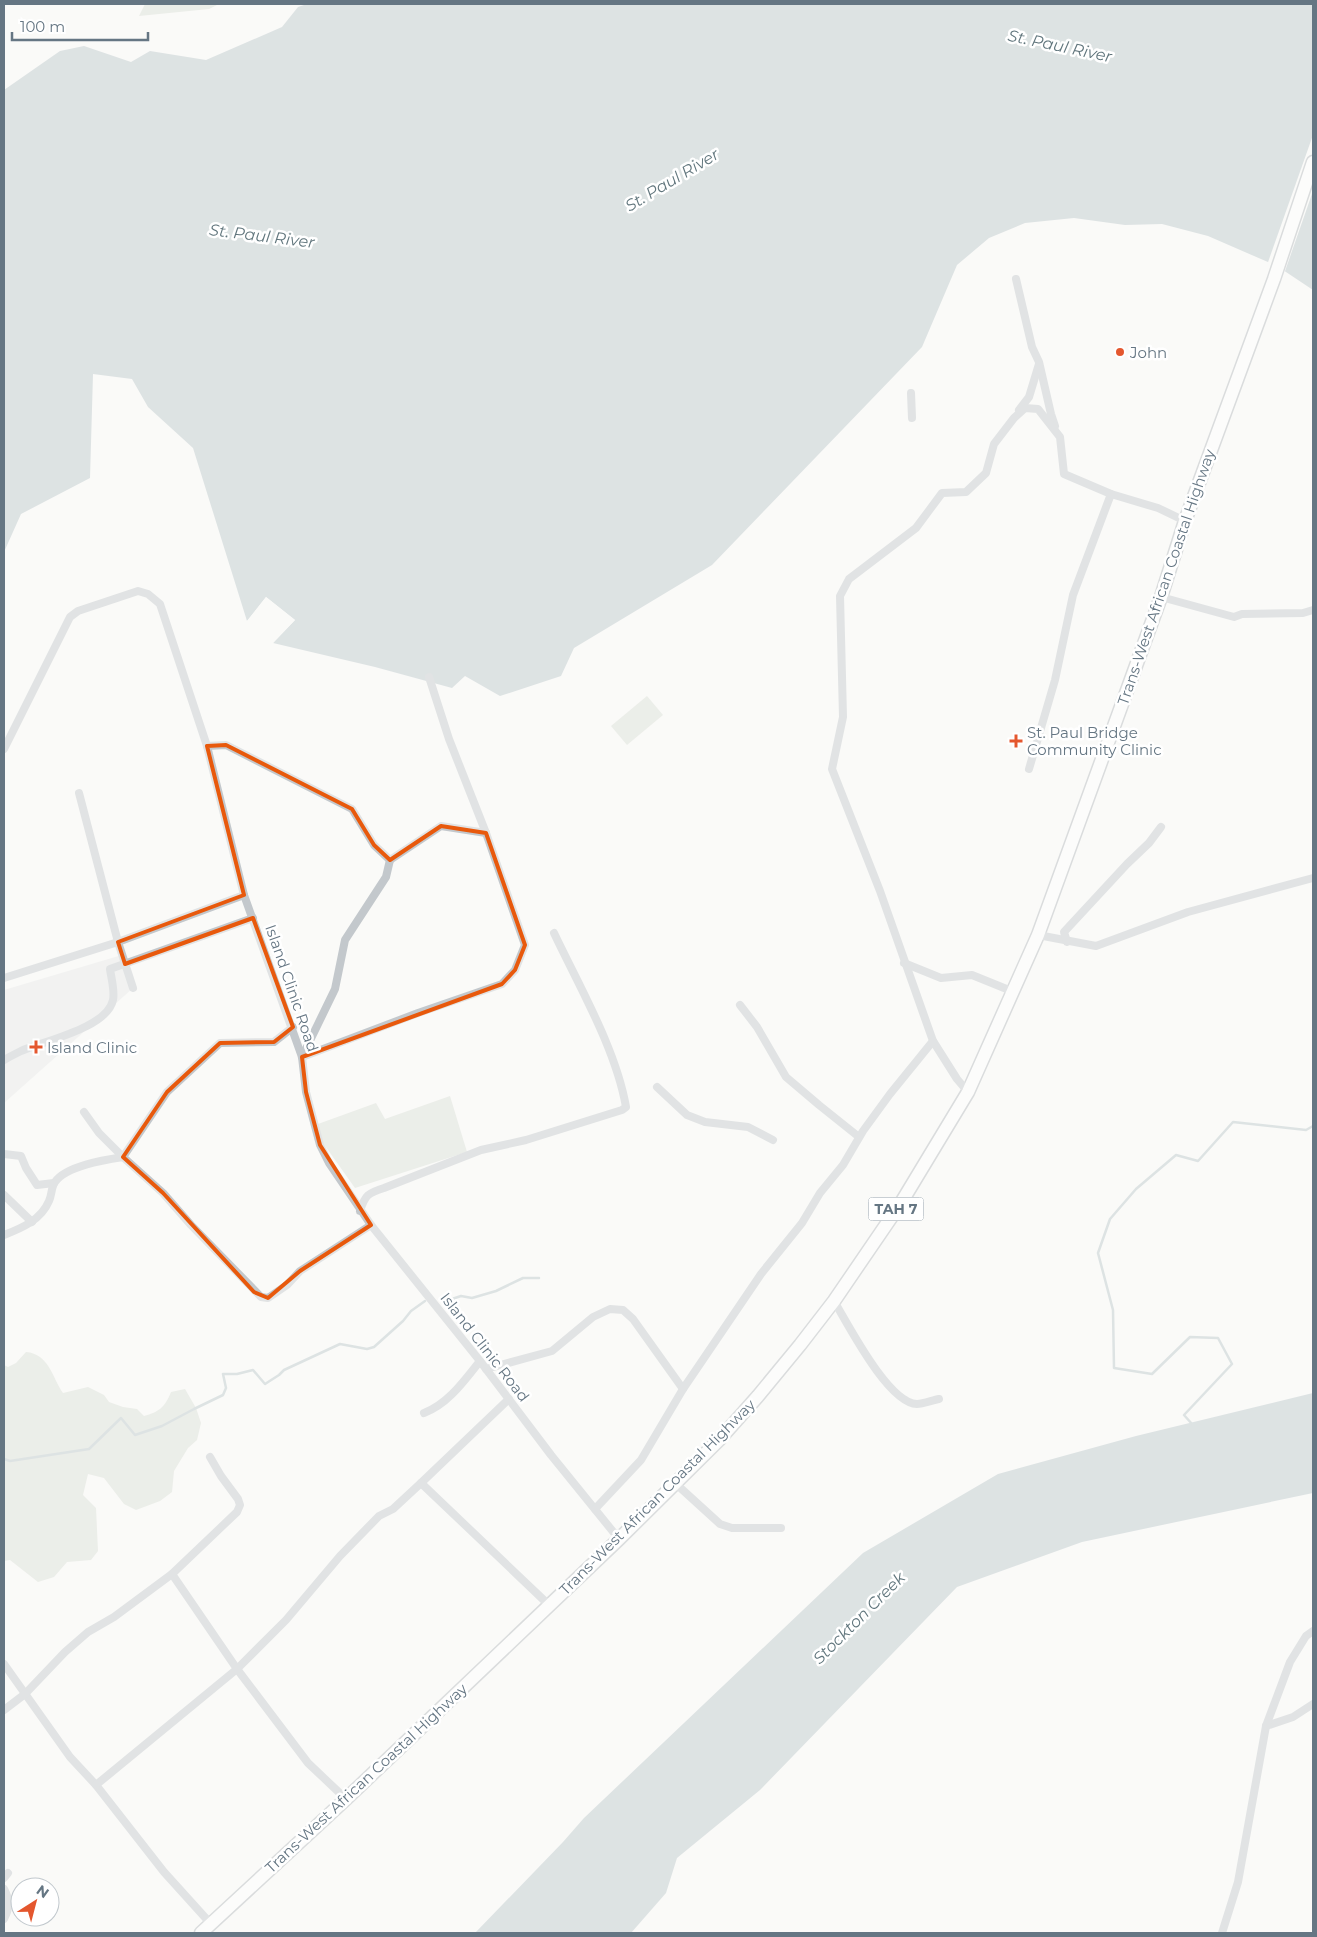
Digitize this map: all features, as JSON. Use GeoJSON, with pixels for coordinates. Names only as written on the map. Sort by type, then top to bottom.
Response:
{"type":"FeatureCollection","features":[{"type":"Feature","properties":{"kind":"highway","name":"Trans-West African Coastal Highway"},"geometry":{"type":"LineString","coordinates":[[201,1933],[346,1799],[619,1539],[719,1440],[758,1396],[834,1300],[901,1203],[968,1092],[1038,935],[1161,597],[1185,521],[1274,279],[1313,162]]}},
{"type":"Feature","properties":{"kind":"street"},"geometry":{"type":"LineString","coordinates":[[1016,279],[1032,347],[1039,362],[1050,414],[1060,437],[1064,474],[1111,494],[1158,508],[1185,521]]}},
{"type":"Feature","properties":{"kind":"street"},"geometry":{"type":"LineString","coordinates":[[968,1092],[957,1079],[933,1042],[880,891],[832,769],[843,717],[840,596],[848,579],[916,528],[942,493],[966,492],[986,473],[994,444],[1029,397],[1039,362]]}},
{"type":"Feature","properties":{"kind":"street"},"geometry":{"type":"LineString","coordinates":[[911,393],[912,418]]}},
{"type":"Feature","properties":{"kind":"street"},"geometry":{"type":"LineString","coordinates":[[1014,418],[1025,408],[1038,409],[1060,437]]}},
{"type":"Feature","properties":{"kind":"street"},"geometry":{"type":"LineString","coordinates":[[1029,769],[1055,680],[1073,595],[1111,494]]}},
{"type":"Feature","properties":{"kind":"street","name":"Island Clinic Road"},"geometry":{"type":"LineString","coordinates":[[4,749],[70,617],[78,611],[138,592],[148,594],[160,604],[208,746],[244,895],[293,1027],[302,1057],[306,1092],[320,1145],[329,1163],[360,1211],[619,1539]]}},
{"type":"Feature","properties":{"kind":"street"},"geometry":{"type":"LineString","coordinates":[[1161,597],[1234,616],[1242,614],[1302,613],[1313,610]]}},
{"type":"Feature","properties":{"kind":"street"},"geometry":{"type":"LineString","coordinates":[[1302,613],[1313,616]]}},
{"type":"Feature","properties":{"kind":"street"},"geometry":{"type":"LineString","coordinates":[[302,1057],[418,1013],[502,984],[515,970],[525,945],[428,676]]}},
{"type":"Feature","properties":{"kind":"street"},"geometry":{"type":"LineString","coordinates":[[208,746],[226,745],[352,809],[374,845],[390,860]]}},
{"type":"Feature","properties":{"kind":"street"},"geometry":{"type":"LineString","coordinates":[[79,794],[118,942],[133,988]]}},
{"type":"Feature","properties":{"kind":"street"},"geometry":{"type":"LineString","coordinates":[[302,1057],[335,989],[345,940],[386,877],[390,860],[441,826],[486,833]]}},
{"type":"Feature","properties":{"kind":"street"},"geometry":{"type":"LineString","coordinates":[[1068,942],[1064,932],[1149,843],[1160,827]]}},
{"type":"Feature","properties":{"kind":"street"},"geometry":{"type":"LineString","coordinates":[[1038,935],[1096,946],[1188,912],[1313,878]]}},
{"type":"Feature","properties":{"kind":"street"},"geometry":{"type":"LineString","coordinates":[[4,978],[118,942],[244,895]]}},
{"type":"Feature","properties":{"kind":"street"},"geometry":{"type":"LineString","coordinates":[[4,1060],[20,1051],[69,1034],[96,1020],[107,1010],[113,999],[110,969],[253,918]]}},
{"type":"Feature","properties":{"kind":"street"},"geometry":{"type":"LineString","coordinates":[[360,1211],[363,1201],[370,1192],[481,1150],[569,1128],[626,1107],[624,1094],[606,1042],[554,933]]}},
{"type":"Feature","properties":{"kind":"street"},"geometry":{"type":"LineString","coordinates":[[904,962],[941,978],[972,975],[1014,992]]}},
{"type":"Feature","properties":{"kind":"street"},"geometry":{"type":"LineString","coordinates":[[740,1005],[757,1027],[786,1077],[859,1137]]}},
{"type":"Feature","properties":{"kind":"street"},"geometry":{"type":"LineString","coordinates":[[4,1235],[32,1222],[49,1202],[54,1183],[65,1173],[104,1160],[123,1157],[167,1092],[220,1044],[274,1042],[293,1027]]}},
{"type":"Feature","properties":{"kind":"street"},"geometry":{"type":"LineString","coordinates":[[595,1509],[641,1460],[683,1389],[761,1274],[802,1222],[820,1193],[843,1165],[859,1137],[890,1094],[933,1042]]}},
{"type":"Feature","properties":{"kind":"street"},"geometry":{"type":"LineString","coordinates":[[657,1087],[688,1115],[705,1122],[748,1127],[773,1140]]}},
{"type":"Feature","properties":{"kind":"street"},"geometry":{"type":"LineString","coordinates":[[84,1112],[99,1133],[163,1193],[190,1225],[261,1297],[268,1298],[286,1285],[300,1271],[371,1225]]}},
{"type":"Feature","properties":{"kind":"street"},"geometry":{"type":"LineString","coordinates":[[4,1154],[21,1156],[26,1168],[38,1185],[54,1183]]}},
{"type":"Feature","properties":{"kind":"street"},"geometry":{"type":"LineString","coordinates":[[4,1195],[32,1222]]}},
{"type":"Feature","properties":{"kind":"street"},"geometry":{"type":"LineString","coordinates":[[834,1300],[884,1382],[900,1397],[916,1404],[939,1398]]}},
{"type":"Feature","properties":{"kind":"street"},"geometry":{"type":"LineString","coordinates":[[486,1369],[552,1351],[593,1317],[610,1309],[623,1310],[633,1319],[683,1389]]}},
{"type":"Feature","properties":{"kind":"street"},"geometry":{"type":"LineString","coordinates":[[424,1414],[435,1409],[458,1388],[480,1362]]}},
{"type":"Feature","properties":{"kind":"street"},"geometry":{"type":"LineString","coordinates":[[96,1785],[237,1669],[286,1620],[340,1556],[379,1516],[393,1509],[509,1400]]}},
{"type":"Feature","properties":{"kind":"street"},"geometry":{"type":"LineString","coordinates":[[4,1710],[25,1694],[65,1652],[88,1632],[114,1617],[172,1574],[237,1512],[240,1505],[238,1499],[210,1457]]}},
{"type":"Feature","properties":{"kind":"street"},"geometry":{"type":"LineString","coordinates":[[675,1482],[720,1524],[732,1528],[781,1528]]}},
{"type":"Feature","properties":{"kind":"street"},"geometry":{"type":"LineString","coordinates":[[421,1483],[549,1605]]}},
{"type":"Feature","properties":{"kind":"street"},"geometry":{"type":"LineString","coordinates":[[172,1574],[237,1669],[308,1763],[346,1799]]}},
{"type":"Feature","properties":{"kind":"street"},"geometry":{"type":"LineString","coordinates":[[1223,1933],[1238,1882],[1266,1726],[1290,1662],[1306,1636],[1313,1632]]}},
{"type":"Feature","properties":{"kind":"street"},"geometry":{"type":"LineString","coordinates":[[4,1664],[70,1757],[96,1785],[164,1872],[211,1924]]}},
{"type":"Feature","properties":{"kind":"street"},"geometry":{"type":"LineString","coordinates":[[1266,1726],[1293,1717],[1313,1704]]}},
{"type":"Feature","properties":{"kind":"street"},"geometry":{"type":"LineString","coordinates":[[4,1889],[10,1899],[8,1911],[4,1919]]}},
{"type":"Feature","properties":{"kind":"highlighted area"},"geometry":{"type":"Polygon","coordinates":[[[226,745],[352,809],[374,845],[390,860],[441,826],[486,833],[525,945],[515,970],[502,984],[302,1057],[306,1092],[320,1145],[371,1225],[300,1271],[268,1298],[254,1292],[163,1193],[123,1157],[167,1092],[220,1043],[274,1042],[293,1027],[253,918],[125,964],[118,942],[244,895],[207,746],[226,745]]]}},
{"type":"Feature","properties":{"kind":"shaded area"},"geometry":{"type":"Polygon","coordinates":[[[145,4],[219,4],[209,9],[139,16],[145,4]]]}},
{"type":"Feature","properties":{"kind":"shaded area"},"geometry":{"type":"Polygon","coordinates":[[[647,696],[663,715],[627,745],[611,726],[647,696]]]}},
{"type":"Feature","properties":{"kind":"shaded area","name":"Island Clinic"},"geometry":{"type":"Polygon","coordinates":[[[122,955],[133,988],[4,1103],[4,990],[122,955]]]}},
{"type":"Feature","properties":{"kind":"shaded area"},"geometry":{"type":"Polygon","coordinates":[[[450,1096],[467,1152],[355,1188],[323,1143],[318,1124],[376,1103],[385,1119],[450,1096]]]}},
{"type":"Feature","properties":{"kind":"shaded area"},"geometry":{"type":"Polygon","coordinates":[[[26,1352],[40,1357],[45,1362],[63,1393],[88,1387],[104,1395],[109,1402],[137,1409],[144,1416],[154,1413],[161,1408],[171,1392],[185,1389],[196,1408],[201,1423],[197,1440],[188,1448],[174,1471],[172,1492],[160,1501],[136,1510],[124,1504],[104,1478],[88,1474],[83,1495],[96,1508],[98,1551],[91,1560],[67,1562],[54,1577],[38,1582],[10,1560],[4,1561],[4,1365],[8,1367],[16,1363],[26,1352]]]}},
{"type":"Feature","properties":{"kind":"water","name":"St. Paul River"},"geometry":{"type":"Polygon","coordinates":[[[307,4],[1313,4],[1313,290],[1277,266],[1208,236],[1162,224],[1125,225],[1074,218],[1025,223],[989,238],[957,265],[922,347],[712,565],[574,648],[561,676],[500,696],[465,676],[452,688],[375,667],[273,643],[295,620],[266,597],[247,621],[193,448],[148,407],[132,379],[93,374],[90,478],[21,514],[4,552],[4,90],[60,51],[84,46],[131,62],[150,51],[206,60],[282,27],[298,7],[307,4]]]}},
{"type":"Feature","properties":{"kind":"water","name":"Stockton Creek"},"geometry":{"type":"Polygon","coordinates":[[[1313,1393],[1313,1493],[1082,1542],[957,1587],[760,1790],[677,1858],[666,1893],[631,1933],[475,1933],[584,1818],[863,1553],[998,1474],[1136,1436],[1313,1393]]]}},
{"type":"Feature","properties":{"kind":"pier"},"geometry":{"type":"Polygon","coordinates":[[[1313,135],[1313,191],[1284,274],[1267,265],[1313,135]]]}},
{"type":"Feature","properties":{"kind":"pier"},"geometry":{"type":"Polygon","coordinates":[[[266,597],[295,620],[273,643],[271,642],[292,620],[267,600],[249,623],[247,621],[266,597]]]}},
{"type":"Feature","properties":{"kind":"waterway"},"geometry":{"type":"LineString","coordinates":[[1192,1424],[1184,1415],[1232,1364],[1218,1338],[1190,1337],[1152,1374],[1114,1368],[1113,1310],[1098,1253],[1110,1219],[1136,1189],[1176,1155],[1198,1161],[1233,1122],[1306,1130],[1313,1126]]}},
{"type":"Feature","properties":{"kind":"waterway"},"geometry":{"type":"LineString","coordinates":[[446,1301],[461,1296],[472,1298],[496,1291],[523,1278],[539,1278]]}},
{"type":"Feature","properties":{"kind":"waterway"},"geometry":{"type":"LineString","coordinates":[[4,1459],[10,1461],[89,1449],[121,1418],[135,1435],[162,1426],[223,1395],[226,1388],[223,1374],[237,1374],[253,1370],[265,1384],[284,1370],[340,1344],[367,1349],[374,1347],[403,1321],[411,1311],[425,1301]]}},
{"type":"Feature","properties":{"kind":"place","name":"John"},"geometry":{"type":"Point","coordinates":[1120,352]}},
{"type":"Feature","properties":{"kind":"place","name":"St. Paul Bridge Community Clinic"},"geometry":{"type":"Point","coordinates":[1016,741]}},
{"type":"Feature","properties":{"kind":"place","name":"Island Clinic"},"geometry":{"type":"Point","coordinates":[36,1047]}}]}
